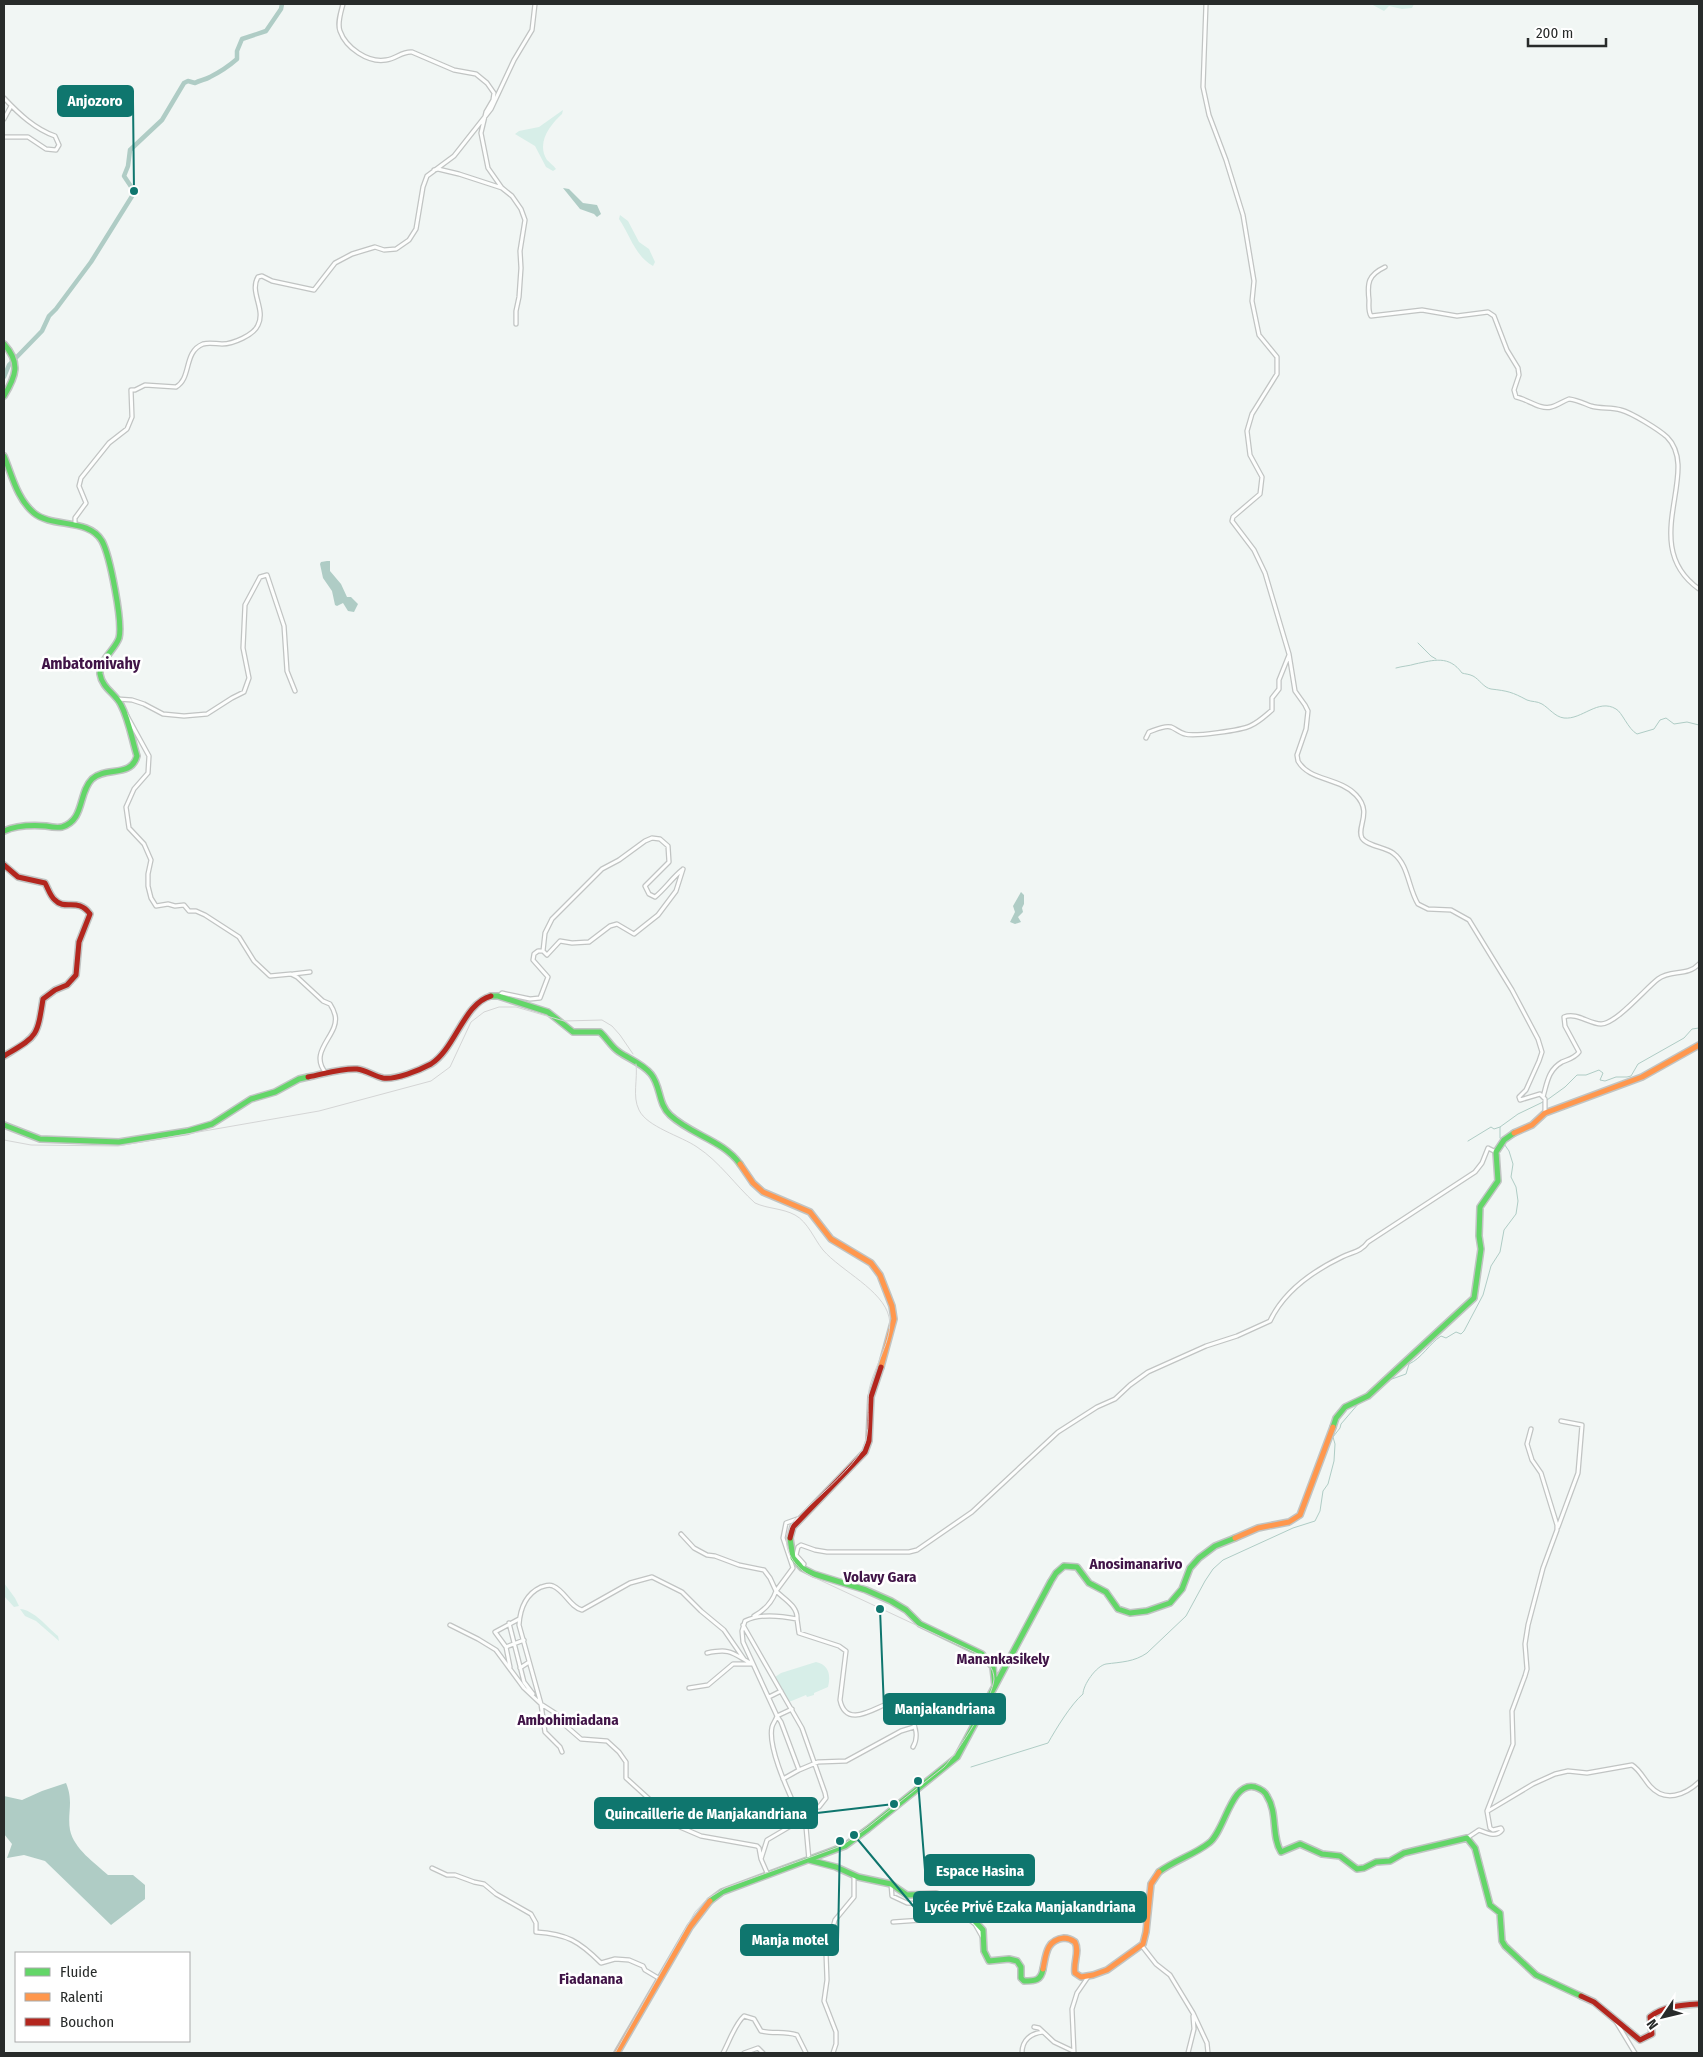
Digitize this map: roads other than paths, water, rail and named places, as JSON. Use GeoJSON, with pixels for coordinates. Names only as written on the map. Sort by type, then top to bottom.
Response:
{"type":"FeatureCollection","features":[{"type":"Feature","properties":{"kind":"main road"},"geometry":{"type":"LineString","coordinates":[[4,344],[15,359],[14,377],[4,396]]}},
{"type":"Feature","properties":{"kind":"main road"},"geometry":{"type":"LineString","coordinates":[[4,456],[22,499],[33,512],[53,522],[85,528],[99,536],[107,553],[120,631],[118,640],[104,659],[100,674],[105,687],[121,706],[136,754],[134,765],[126,769],[101,774],[92,779],[82,806],[73,819],[65,825],[58,827],[26,826],[4,832]]}},
{"type":"Feature","properties":{"kind":"main road"},"geometry":{"type":"LineString","coordinates":[[4,865],[11,874],[18,878],[32,879],[45,883],[54,900],[59,903],[80,904],[88,908],[90,914],[79,942],[76,975],[67,985],[55,990],[43,999],[38,1029],[30,1040],[4,1056]]}},
{"type":"Feature","properties":{"kind":"main road"},"geometry":{"type":"LineString","coordinates":[[4,1125],[40,1139],[103,1142],[142,1138],[212,1124],[251,1099],[275,1092],[299,1079],[360,1068],[382,1078],[396,1078],[431,1064],[443,1053],[477,1003],[489,996],[498,996],[548,1012],[573,1032],[600,1032],[617,1051],[638,1061],[646,1068],[655,1080],[664,1110],[672,1117],[732,1154],[753,1183],[763,1192],[810,1212],[831,1238],[871,1263],[880,1274],[892,1306],[894,1320],[874,1382],[871,1397],[869,1441],[865,1452],[858,1462],[793,1527],[789,1540],[792,1558],[802,1568],[814,1574],[866,1590],[891,1601],[906,1610],[920,1624],[982,1654],[992,1667],[995,1686]]}},
{"type":"Feature","properties":{"kind":"main road"},"geometry":{"type":"LineString","coordinates":[[617,2053],[690,1927],[707,1903],[722,1892],[845,1846],[957,1757],[988,1702],[1050,1581],[1064,1566],[1077,1567],[1082,1571],[1089,1583],[1106,1592],[1118,1609],[1130,1613],[1147,1611],[1170,1603],[1182,1589],[1190,1568],[1199,1558],[1215,1546],[1258,1528],[1288,1522],[1300,1515],[1336,1418],[1340,1412],[1345,1407],[1368,1396],[1474,1298],[1481,1250],[1480,1208],[1498,1181],[1497,1149],[1504,1140],[1532,1125],[1545,1113],[1642,1078],[1699,1045]]}},
{"type":"Feature","properties":{"kind":"main road"},"geometry":{"type":"LineString","coordinates":[[809,1860],[836,1867],[854,1876],[874,1882],[892,1884],[907,1895],[933,1892],[944,1895],[956,1902],[980,1925],[985,1934],[984,1951],[989,1961],[1009,1958],[1017,1961],[1021,1967],[1021,1978],[1024,1981],[1037,1981],[1042,1976],[1046,1950],[1054,1941],[1064,1938],[1072,1939],[1078,1949],[1073,1961],[1075,1973],[1080,1977],[1088,1977],[1106,1972],[1142,1946],[1145,1941],[1148,1900],[1154,1877],[1160,1870],[1190,1856],[1216,1838],[1234,1798],[1242,1790],[1250,1787],[1259,1788],[1266,1792],[1275,1819],[1277,1831],[1276,1845],[1281,1852],[1300,1844],[1322,1854],[1340,1856],[1357,1869],[1376,1862],[1390,1860],[1404,1853],[1467,1838],[1478,1858],[1490,1905],[1500,1913],[1502,1927],[1500,1936],[1505,1946],[1532,1972],[1587,1998],[1641,2039],[1652,2034],[1650,2016],[1656,2012],[1681,2005],[1699,2004]]}},
{"type":"Feature","properties":{"kind":"street"},"geometry":{"type":"LineString","coordinates":[[343,4],[339,22],[340,31],[354,50],[369,58],[380,61],[390,60],[406,51],[412,52],[454,70],[476,74],[487,83],[494,93],[481,132],[488,168],[502,188],[512,196],[525,220],[520,251],[521,268],[516,324]]}},
{"type":"Feature","properties":{"kind":"street"},"geometry":{"type":"LineString","coordinates":[[75,526],[75,518],[86,503],[79,486],[80,478],[109,444],[127,429],[132,417],[131,390],[145,386],[176,387],[184,381],[190,354],[200,346],[211,342],[232,342],[252,334],[258,327],[261,318],[255,286],[258,277],[262,276],[272,281],[314,290],[336,263],[352,254],[375,247],[384,250],[396,249],[406,244],[416,229],[423,187],[432,171],[454,156],[485,117],[499,95],[514,60],[532,30],[535,4]]}},
{"type":"Feature","properties":{"kind":"street"},"geometry":{"type":"LineString","coordinates":[[1206,4],[1202,87],[1204,97],[1226,160],[1242,215],[1254,281],[1252,301],[1259,334],[1277,357],[1277,374],[1252,414],[1247,431],[1250,455],[1262,477],[1260,494],[1233,517],[1232,521],[1260,560],[1289,654],[1295,691],[1308,711],[1306,729],[1297,755],[1300,766],[1320,778],[1344,785],[1358,797],[1364,812],[1362,839],[1369,844],[1386,848],[1401,861],[1418,904],[1428,909],[1451,910],[1469,920],[1478,932],[1542,1046],[1539,1061],[1526,1090],[1519,1097],[1520,1100],[1540,1094],[1544,1098]]}},
{"type":"Feature","properties":{"kind":"street"},"geometry":{"type":"LineString","coordinates":[[4,98],[24,118],[46,133],[55,136],[58,145],[56,150],[46,149],[28,138],[4,136]]}},
{"type":"Feature","properties":{"kind":"street"},"geometry":{"type":"LineString","coordinates":[[4,119],[11,106]]}},
{"type":"Feature","properties":{"kind":"street"},"geometry":{"type":"LineString","coordinates":[[432,171],[442,170],[502,188]]}},
{"type":"Feature","properties":{"kind":"street"},"geometry":{"type":"LineString","coordinates":[[1385,267],[1378,270],[1368,284],[1368,311],[1371,316],[1422,310],[1457,316],[1488,312],[1494,316],[1506,350],[1518,368],[1519,375],[1514,390],[1516,397],[1525,398],[1545,408],[1569,399],[1592,406],[1623,410],[1643,420],[1668,438],[1675,452],[1678,469],[1677,488],[1670,523],[1673,554],[1680,569],[1699,589]]}},
{"type":"Feature","properties":{"kind":"street"},"geometry":{"type":"LineString","coordinates":[[116,699],[132,700],[163,714],[184,716],[207,714],[244,692],[249,678],[243,648],[245,605],[260,577],[267,575],[284,626],[287,671],[295,691]]}},
{"type":"Feature","properties":{"kind":"street"},"geometry":{"type":"LineString","coordinates":[[1146,738],[1149,732],[1169,726],[1185,734],[1211,734],[1221,730],[1241,729],[1260,720],[1272,710],[1272,698],[1279,689],[1279,680],[1289,654]]}},
{"type":"Feature","properties":{"kind":"street"},"geometry":{"type":"LineString","coordinates":[[121,706],[149,756],[148,773],[134,789],[126,807],[129,828],[144,844],[151,860],[148,886],[151,898],[156,906],[168,904],[175,906],[184,905],[189,911],[196,911],[205,915],[239,937],[254,961],[270,976],[310,972]]}},
{"type":"Feature","properties":{"kind":"street"},"geometry":{"type":"LineString","coordinates":[[498,996],[502,993],[530,999],[540,998],[548,976],[533,960],[534,954],[538,951],[544,951],[547,955],[560,941],[572,943],[589,942],[613,924],[618,924],[634,934],[658,915],[676,891],[683,869],[655,897],[649,894],[646,886],[669,862],[668,846],[660,839],[652,838],[645,841],[590,880],[578,895],[552,919],[544,938],[544,951]]}},
{"type":"Feature","properties":{"kind":"street"},"geometry":{"type":"LineString","coordinates":[[1545,1113],[1544,1098],[1548,1077],[1560,1063],[1576,1057],[1579,1052],[1565,1026],[1564,1016],[1571,1015],[1601,1024],[1608,1022],[1669,972],[1680,974],[1699,964]]}},
{"type":"Feature","properties":{"kind":"street"},"geometry":{"type":"LineString","coordinates":[[291,974],[330,1004],[335,1016],[335,1023],[319,1058],[322,1068],[326,1073]]}},
{"type":"Feature","properties":{"kind":"street"},"geometry":{"type":"LineString","coordinates":[[802,1568],[804,1564],[796,1555],[798,1547],[801,1545],[827,1552],[909,1552],[917,1550],[972,1512],[1058,1432],[1097,1407],[1115,1399],[1148,1372],[1206,1346],[1237,1336],[1270,1320],[1276,1307],[1284,1298],[1317,1270],[1349,1253],[1363,1249],[1368,1242],[1467,1178],[1482,1163],[1488,1148],[1497,1149]]}},
{"type":"Feature","properties":{"kind":"street"},"geometry":{"type":"LineString","coordinates":[[1467,1838],[1480,1830],[1491,1834],[1501,1832],[1501,1828],[1493,1830],[1490,1828],[1487,1811],[1513,1744],[1512,1711],[1525,1676],[1525,1644],[1542,1568],[1578,1473],[1582,1425],[1561,1421]]}},
{"type":"Feature","properties":{"kind":"street"},"geometry":{"type":"LineString","coordinates":[[1531,1429],[1527,1444],[1532,1460],[1542,1473],[1558,1525],[1557,1530]]}},
{"type":"Feature","properties":{"kind":"street"},"geometry":{"type":"LineString","coordinates":[[799,1770],[781,1722],[742,1637],[743,1625],[770,1604],[776,1591],[793,1568],[783,1538],[786,1523],[800,1518]]}},
{"type":"Feature","properties":{"kind":"street"},"geometry":{"type":"LineString","coordinates":[[681,1534],[694,1548],[707,1555],[764,1570],[776,1591],[790,1603],[798,1614],[797,1619],[800,1633],[840,1646],[846,1651],[841,1705],[847,1712],[860,1716],[889,1703],[895,1704],[907,1712],[914,1727],[917,1736],[913,1747]]}},
{"type":"Feature","properties":{"kind":"street"},"geometry":{"type":"LineString","coordinates":[[562,1752],[560,1746],[545,1732],[541,1704],[519,1625],[520,1613],[531,1594],[547,1585],[562,1591],[575,1606],[582,1610],[630,1583],[652,1577],[682,1592],[701,1612],[724,1630],[744,1660]]}},
{"type":"Feature","properties":{"kind":"street"},"geometry":{"type":"LineString","coordinates":[[751,1618],[767,1616],[797,1619]]}},
{"type":"Feature","properties":{"kind":"street"},"geometry":{"type":"LineString","coordinates":[[510,1668],[506,1647],[495,1632],[519,1619]]}},
{"type":"Feature","properties":{"kind":"street"},"geometry":{"type":"LineString","coordinates":[[509,1623],[524,1682],[534,1697]]}},
{"type":"Feature","properties":{"kind":"street"},"geometry":{"type":"LineString","coordinates":[[450,1625],[496,1650],[524,1688],[541,1704],[555,1713],[581,1739],[607,1741],[612,1745],[626,1762],[626,1778],[680,1827],[701,1836],[757,1846],[768,1875]]}},
{"type":"Feature","properties":{"kind":"street"},"geometry":{"type":"LineString","coordinates":[[743,1625],[802,1728],[826,1798],[819,1807],[795,1807]]}},
{"type":"Feature","properties":{"kind":"street"},"geometry":{"type":"LineString","coordinates":[[506,1647],[524,1640]]}},
{"type":"Feature","properties":{"kind":"street"},"geometry":{"type":"LineString","coordinates":[[707,1653],[730,1651],[754,1664]]}},
{"type":"Feature","properties":{"kind":"street"},"geometry":{"type":"LineString","coordinates":[[520,1668],[529,1662]]}},
{"type":"Feature","properties":{"kind":"street"},"geometry":{"type":"LineString","coordinates":[[689,1688],[708,1685],[733,1664],[754,1664]]}},
{"type":"Feature","properties":{"kind":"street"},"geometry":{"type":"LineString","coordinates":[[769,1697],[781,1691]]}},
{"type":"Feature","properties":{"kind":"street"},"geometry":{"type":"LineString","coordinates":[[792,1709],[777,1716],[772,1726],[773,1742],[783,1779],[806,1828],[809,1860]]}},
{"type":"Feature","properties":{"kind":"street"},"geometry":{"type":"LineString","coordinates":[[783,1779],[815,1763],[846,1761],[914,1727]]}},
{"type":"Feature","properties":{"kind":"street"},"geometry":{"type":"LineString","coordinates":[[1487,1811],[1533,1784],[1555,1774],[1568,1771],[1586,1773],[1632,1764],[1652,1788],[1662,1794],[1672,1796],[1685,1794],[1699,1782]]}},
{"type":"Feature","properties":{"kind":"street"},"geometry":{"type":"LineString","coordinates":[[761,1859],[767,1840],[777,1832],[801,1820]]}},
{"type":"Feature","properties":{"kind":"street"},"geometry":{"type":"LineString","coordinates":[[432,1868],[448,1875],[455,1875],[484,1884],[496,1894],[531,1914],[536,1923],[536,1932],[563,1935],[587,1949],[601,1963],[622,1959],[637,1963],[660,1979]]}},
{"type":"Feature","properties":{"kind":"street"},"geometry":{"type":"LineString","coordinates":[[833,2053],[836,2044],[836,2032],[824,2006],[828,1980],[826,1953],[835,1920],[854,1897],[854,1876]]}},
{"type":"Feature","properties":{"kind":"street"},"geometry":{"type":"LineString","coordinates":[[892,1884],[892,1896],[903,1902],[950,1905],[975,1924],[984,1938],[984,1945]]}},
{"type":"Feature","properties":{"kind":"street"},"geometry":{"type":"LineString","coordinates":[[893,1922],[922,1920],[953,1910],[959,1912]]}},
{"type":"Feature","properties":{"kind":"street"},"geometry":{"type":"LineString","coordinates":[[1142,1946],[1156,1964],[1170,1975],[1193,2013],[1207,2043],[1208,2053]]}},
{"type":"Feature","properties":{"kind":"street"},"geometry":{"type":"LineString","coordinates":[[1034,2027],[1039,2028],[1054,2042],[1073,2052],[1072,2010],[1077,1993],[1088,1977]]}},
{"type":"Feature","properties":{"kind":"street"},"geometry":{"type":"LineString","coordinates":[[1188,2053],[1194,2029],[1193,2013]]}},
{"type":"Feature","properties":{"kind":"street"},"geometry":{"type":"LineString","coordinates":[[723,2053],[730,2042],[737,2022],[744,2016],[754,2018],[761,2031],[786,2031],[797,2035],[806,2053]]}},
{"type":"Feature","properties":{"kind":"street"},"geometry":{"type":"LineString","coordinates":[[1614,2019],[1635,2053]]}},
{"type":"Feature","properties":{"kind":"street"},"geometry":{"type":"LineString","coordinates":[[1022,2053],[1022,2046],[1026,2040],[1036,2033],[1044,2032]]}},
{"type":"Feature","properties":{"kind":"street"},"geometry":{"type":"LineString","coordinates":[[744,2053],[758,2048],[763,2053]]}},
{"type":"Feature","properties":{"kind":"waterway"},"geometry":{"type":"LineString","coordinates":[[4,377],[9,365],[42,331],[49,316],[91,262],[134,193],[124,176],[128,166],[130,150],[162,120],[184,83],[188,81],[195,83],[208,78],[234,62],[237,59],[237,51],[242,39],[266,31],[281,9],[282,4]]}},
{"type":"Feature","properties":{"kind":"waterway"},"geometry":{"type":"LineString","coordinates":[[1418,643],[1436,659]]}},
{"type":"Feature","properties":{"kind":"waterway"},"geometry":{"type":"LineString","coordinates":[[1396,668],[1429,661],[1446,661],[1452,663],[1462,673],[1475,677],[1488,688],[1510,692],[1527,700],[1540,703],[1564,718],[1571,718],[1596,708],[1609,706],[1616,709],[1637,734],[1654,729],[1660,720],[1666,718],[1674,724],[1687,722],[1699,725]]}},
{"type":"Feature","properties":{"kind":"waterway"},"geometry":{"type":"LineString","coordinates":[[1547,1100],[1565,1087],[1577,1075],[1586,1075],[1599,1070],[1603,1073],[1600,1080],[1605,1081],[1616,1077],[1631,1076],[1638,1064],[1684,1038],[1692,1029],[1699,1028]]}},
{"type":"Feature","properties":{"kind":"waterway"},"geometry":{"type":"LineString","coordinates":[[1369,1398],[1389,1380],[1406,1374],[1409,1364],[1441,1336],[1446,1338],[1456,1332],[1461,1334],[1464,1331],[1483,1295],[1491,1266],[1500,1252],[1504,1230],[1516,1214],[1518,1201],[1516,1187],[1511,1177],[1513,1164],[1509,1151],[1500,1138],[1500,1127],[1518,1114],[1543,1102]]}},
{"type":"Feature","properties":{"kind":"waterway"},"geometry":{"type":"LineString","coordinates":[[1468,1141],[1491,1127],[1494,1129],[1500,1127]]}},
{"type":"Feature","properties":{"kind":"waterway"},"geometry":{"type":"LineString","coordinates":[[971,1767],[1048,1743],[1059,1724],[1083,1694],[1085,1686],[1094,1672],[1102,1665],[1132,1660],[1147,1653],[1186,1616],[1205,1581],[1213,1569],[1223,1560],[1293,1528],[1315,1521],[1320,1511],[1323,1491],[1328,1484],[1334,1461],[1335,1444],[1333,1437],[1341,1424],[1359,1403]]}},
{"type":"Feature","properties":{"kind":"railway"},"geometry":{"type":"LineString","coordinates":[[4,1140],[31,1145],[118,1146],[319,1111],[431,1081],[450,1067],[471,1022],[484,1012],[499,1007],[516,1007],[564,1021],[602,1020],[612,1026],[633,1054]]}},
{"type":"Feature","properties":{"kind":"railway"},"geometry":{"type":"LineString","coordinates":[[615,2053],[695,1912],[707,1899],[725,1888],[841,1846],[867,1828],[944,1767],[966,1738],[988,1699],[994,1679],[993,1671],[978,1654],[809,1575],[793,1561],[786,1541],[792,1524],[858,1457],[865,1443],[868,1428],[869,1390],[889,1334],[889,1317],[879,1298],[823,1250],[800,1218],[785,1211],[755,1203],[705,1153],[643,1116],[636,1099],[636,1064]]}},
{"type":"Feature","properties":{"kind":"place","name":"Anjozoro"},"geometry":{"type":"Point","coordinates":[134,191]}},
{"type":"Feature","properties":{"kind":"place","name":"Manjakandriana"},"geometry":{"type":"Point","coordinates":[880,1609]}},
{"type":"Feature","properties":{"kind":"place","name":"Espace Hasina"},"geometry":{"type":"Point","coordinates":[918,1781]}},
{"type":"Feature","properties":{"kind":"place","name":"Quincaillerie de Manjakandriana"},"geometry":{"type":"Point","coordinates":[894,1804]}},
{"type":"Feature","properties":{"kind":"place","name":"Lycée Privé Ezaka Manjakandriana"},"geometry":{"type":"Point","coordinates":[854,1835]}},
{"type":"Feature","properties":{"kind":"place","name":"Manja motel"},"geometry":{"type":"Point","coordinates":[840,1841]}},
{"type":"Feature","properties":{"kind":"district","name":"Ambatomivahy"},"geometry":{"type":"Point","coordinates":[91,663]}},
{"type":"Feature","properties":{"kind":"district","name":"Anosimanarivo"},"geometry":{"type":"Point","coordinates":[1136,1564]}},
{"type":"Feature","properties":{"kind":"district","name":"Volavy Gara"},"geometry":{"type":"Point","coordinates":[880,1577]}},
{"type":"Feature","properties":{"kind":"district","name":"Manankasikely"},"geometry":{"type":"Point","coordinates":[1003,1659]}},
{"type":"Feature","properties":{"kind":"district","name":"Ambohimiadana"},"geometry":{"type":"Point","coordinates":[568,1720]}},
{"type":"Feature","properties":{"kind":"district","name":"Fiadanana"},"geometry":{"type":"Point","coordinates":[591,1979]}}]}
